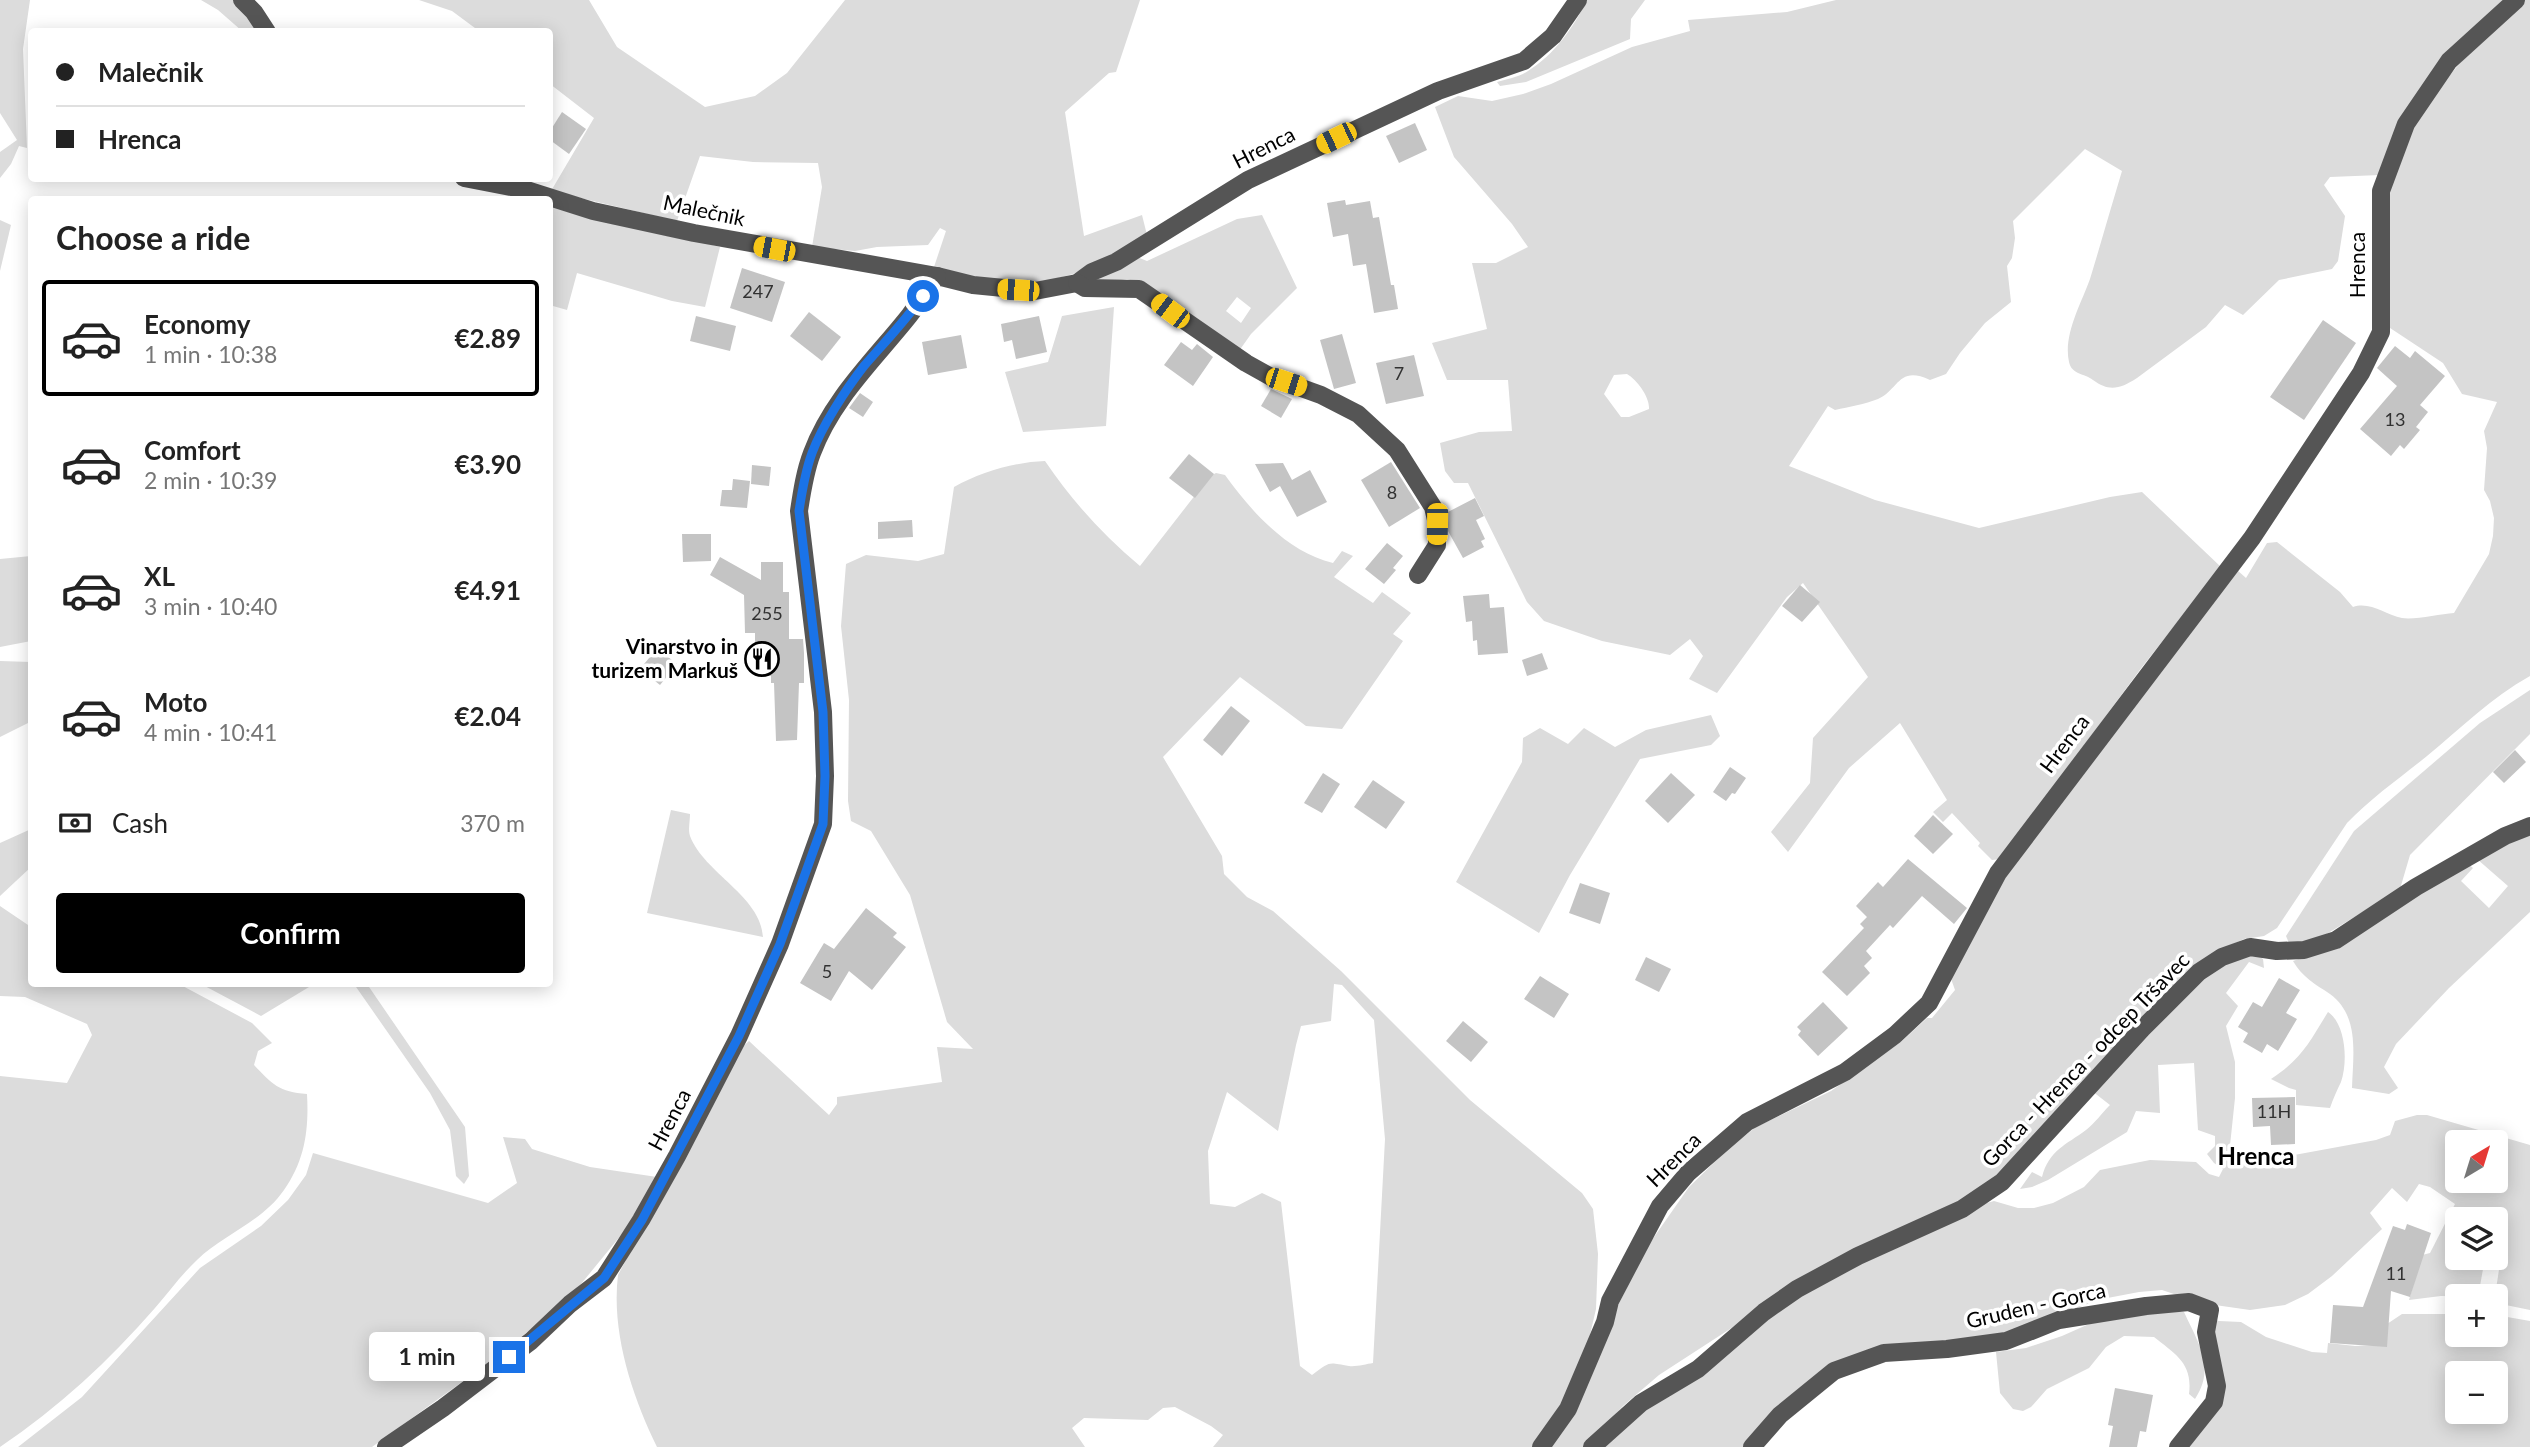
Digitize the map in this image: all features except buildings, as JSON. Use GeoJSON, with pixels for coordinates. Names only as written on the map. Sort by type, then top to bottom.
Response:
{"type":"FeatureCollection","features":[{"type":"Feature","properties":{"kind":"street"},"geometry":{"type":"LineString","coordinates":[[242,0],[264,28]]}},
{"type":"Feature","properties":{"kind":"street","name":"Hrenca"},"geometry":{"type":"LineString","coordinates":[[1035,291],[1077,283],[1092,272],[1116,262],[1248,180],[1438,92],[1524,61],[1553,37],[1578,0]]}},
{"type":"Feature","properties":{"kind":"street","name":"Hrenca"},"geometry":{"type":"LineString","coordinates":[[1541,1447],[1568,1409],[1605,1322],[1610,1301],[1660,1206],[1688,1173],[1747,1122],[1845,1072],[1895,1035],[1929,1003],[1998,873],[2252,538],[2361,373],[2381,332],[2381,191],[2406,124],[2449,61],[2516,0]]}},
{"type":"Feature","properties":{"kind":"street","name":"Malečnik"},"geometry":{"type":"LineString","coordinates":[[485,182],[546,196]]}},
{"type":"Feature","properties":{"kind":"street","name":"Malečnik"},"geometry":{"type":"LineString","coordinates":[[553,198],[593,211],[694,233],[974,285],[1035,291]]}},
{"type":"Feature","properties":{"kind":"street","name":"Hrenca"},"geometry":{"type":"LineString","coordinates":[[386,1447],[443,1408],[531,1341],[570,1304],[604,1278],[642,1220],[739,1036],[780,944],[823,824],[823,712],[799,511],[812,452],[834,411],[863,368],[908,316],[937,276]]}},
{"type":"Feature","properties":{"kind":"street","name":"Hrenca"},"geometry":{"type":"LineString","coordinates":[[1077,283],[1085,288],[1139,289],[1255,368],[1321,395],[1358,414],[1397,450],[1433,508],[1437,524],[1437,545],[1418,575]]}},
{"type":"Feature","properties":{"kind":"street","name":"Gorca - Hrenca - odcep Tršavec"},"geometry":{"type":"LineString","coordinates":[[1592,1447],[1641,1403],[1698,1369],[1763,1312],[1797,1289],[1858,1256],[1962,1209],[2002,1182],[2141,1029],[2199,972],[2222,957],[2250,947],[2304,950],[2336,940],[2416,887],[2505,836],[2530,825]]}},
{"type":"Feature","properties":{"kind":"street","name":"Gruden - Gorca"},"geometry":{"type":"LineString","coordinates":[[1752,1447],[1780,1415],[1834,1371],[1884,1353],[1947,1349],[2006,1341],[2059,1320],[2189,1302],[2210,1310],[2206,1332],[2217,1386],[2214,1402],[2178,1447]]}},
{"type":"Feature","properties":{"kind":"shaded area"},"geometry":{"type":"Polygon","coordinates":[[[0,0],[30,0],[23,49],[27,148],[19,146],[11,164],[0,178],[0,152],[17,140],[0,113],[0,0]]]}},
{"type":"Feature","properties":{"kind":"shaded area"},"geometry":{"type":"Polygon","coordinates":[[[201,0],[233,0],[256,28],[239,28],[218,10],[201,0]]]}},
{"type":"Feature","properties":{"kind":"shaded area"},"geometry":{"type":"Polygon","coordinates":[[[419,0],[589,0],[617,47],[705,107],[755,96],[787,73],[845,0],[1140,0],[1116,72],[1109,73],[1065,112],[1084,236],[1142,215],[1147,235],[1127,248],[1073,274],[1028,286],[933,270],[946,231],[940,228],[928,245],[877,247],[855,251],[812,247],[822,187],[818,163],[753,162],[700,156],[677,221],[551,191],[594,118],[553,86],[553,28],[475,28],[452,11],[419,0]]]}},
{"type":"Feature","properties":{"kind":"shaded area"},"geometry":{"type":"Polygon","coordinates":[[[1587,0],[1645,0],[1631,19],[1630,39],[1526,82],[1500,86],[1497,82],[1525,73],[1555,49],[1587,0]]]}},
{"type":"Feature","properties":{"kind":"shaded area"},"geometry":{"type":"Polygon","coordinates":[[[1836,0],[2506,0],[2448,55],[2380,175],[2330,177],[2324,185],[2345,216],[2338,261],[2332,269],[2279,280],[2243,315],[2225,305],[2206,327],[2137,378],[2115,388],[2099,384],[2076,372],[2071,366],[2068,341],[2090,279],[2122,171],[2085,149],[2013,221],[2015,238],[2012,258],[2007,266],[2011,302],[1985,323],[1946,374],[1930,380],[1911,375],[1900,380],[1878,399],[1835,410],[1828,406],[1789,466],[1875,500],[1979,528],[2142,492],[2221,567],[2142,667],[2000,859],[1992,860],[1952,813],[1943,822],[1933,812],[1947,800],[1900,723],[1849,768],[1788,852],[1771,832],[1810,783],[1813,738],[1868,677],[1803,583],[1787,597],[1717,693],[1689,679],[1703,656],[1690,639],[1670,655],[1602,641],[1544,621],[1527,602],[1468,483],[1454,483],[1445,471],[1440,443],[1479,432],[1512,431],[1508,380],[1447,380],[1432,343],[1487,329],[1472,263],[1496,263],[1528,247],[1512,224],[1454,157],[1435,107],[1458,96],[1492,101],[1523,94],[1632,47],[1690,31],[1688,20],[1787,12],[1836,0]],[[1627,374],[1614,375],[1604,394],[1621,417],[1629,417],[1649,409],[1645,394],[1627,374]]]}},
{"type":"Feature","properties":{"kind":"shaded area"},"geometry":{"type":"Polygon","coordinates":[[[2525,0],[2530,0],[2530,676],[2489,704],[2347,823],[2277,928],[2264,936],[2244,939],[2231,945],[2183,975],[1996,1181],[1979,1193],[1801,1283],[1659,1375],[1623,1406],[1585,1447],[1549,1447],[1645,1250],[1689,1187],[1729,1148],[1756,1127],[1831,1091],[1902,1041],[1927,1018],[1932,1018],[1955,990],[1950,976],[1974,937],[2007,870],[2237,570],[2246,578],[2267,543],[2277,542],[2340,592],[2353,607],[2372,607],[2402,618],[2454,613],[2489,554],[2493,536],[2494,518],[2484,490],[2487,448],[2484,431],[2497,402],[2462,394],[2443,363],[2384,324],[2391,187],[2403,148],[2430,100],[2465,57],[2525,0]]]}},
{"type":"Feature","properties":{"kind":"shaded area"},"geometry":{"type":"Polygon","coordinates":[[[553,204],[720,247],[705,307],[672,301],[577,273],[567,310],[553,306],[553,204]]]}},
{"type":"Feature","properties":{"kind":"shaded area"},"geometry":{"type":"Polygon","coordinates":[[[1262,215],[1297,288],[1251,334],[1239,351],[1140,283],[1127,279],[1093,285],[1091,280],[1137,257],[1147,261],[1237,219],[1262,215]],[[1237,297],[1226,311],[1241,323],[1251,308],[1237,297]]]}},
{"type":"Feature","properties":{"kind":"shaded area"},"geometry":{"type":"Polygon","coordinates":[[[0,220],[11,225],[0,271],[0,220]]]}},
{"type":"Feature","properties":{"kind":"shaded area"},"geometry":{"type":"Polygon","coordinates":[[[1114,307],[1106,426],[1023,432],[1005,372],[1048,362],[1062,316],[1114,307]]]}},
{"type":"Feature","properties":{"kind":"shaded area"},"geometry":{"type":"Polygon","coordinates":[[[1045,461],[1089,517],[1140,566],[1210,476],[1216,473],[1225,475],[1258,516],[1300,550],[1333,563],[1342,551],[1353,556],[1334,577],[1373,603],[1382,592],[1411,613],[1393,634],[1403,641],[1342,729],[1306,726],[1240,677],[1163,757],[1222,856],[1224,874],[1247,897],[1273,911],[1341,971],[1470,1100],[1582,1193],[1593,1209],[1598,1254],[1596,1309],[1589,1339],[1563,1401],[1533,1447],[1213,1447],[1223,1435],[1175,1407],[1163,1408],[1148,1420],[1084,1418],[1072,1428],[1085,1447],[657,1447],[639,1407],[621,1341],[618,1275],[738,1051],[749,1041],[829,1115],[837,1104],[837,1097],[942,1082],[937,1047],[973,1049],[947,1022],[910,895],[871,831],[851,821],[848,801],[849,700],[841,626],[846,564],[866,555],[918,561],[944,554],[954,487],[998,469],[1045,461]],[[1334,984],[1331,1021],[1301,1026],[1278,1131],[1227,1092],[1208,1151],[1210,1204],[1235,1207],[1262,1193],[1281,1202],[1300,1366],[1312,1375],[1329,1364],[1352,1366],[1373,1363],[1385,1139],[1374,1020],[1342,985],[1334,984]]]}},
{"type":"Feature","properties":{"kind":"shaded area"},"geometry":{"type":"Polygon","coordinates":[[[28,556],[28,642],[0,647],[0,559],[28,556]]]}},
{"type":"Feature","properties":{"kind":"shaded area"},"geometry":{"type":"Polygon","coordinates":[[[0,661],[28,662],[28,723],[0,737],[0,661]]]}},
{"type":"Feature","properties":{"kind":"shaded area"},"geometry":{"type":"Polygon","coordinates":[[[2530,690],[2530,734],[2410,855],[2400,889],[2325,935],[2299,946],[2289,943],[2286,936],[2354,831],[2480,723],[2530,690]]]}},
{"type":"Feature","properties":{"kind":"shaded area"},"geometry":{"type":"Polygon","coordinates":[[[1711,715],[1720,736],[1711,745],[1640,759],[1570,875],[1539,933],[1456,882],[1522,762],[1523,738],[1540,728],[1568,744],[1584,728],[1615,747],[1646,730],[1711,715]]]}},
{"type":"Feature","properties":{"kind":"shaded area"},"geometry":{"type":"Polygon","coordinates":[[[671,810],[690,814],[689,834],[697,849],[753,909],[760,922],[763,937],[647,913],[671,810]]]}},
{"type":"Feature","properties":{"kind":"shaded area"},"geometry":{"type":"Polygon","coordinates":[[[28,830],[28,870],[0,896],[0,843],[28,830]]]}},
{"type":"Feature","properties":{"kind":"shaded area"},"geometry":{"type":"Polygon","coordinates":[[[2530,833],[2530,912],[2449,988],[2396,1044],[2384,1067],[2398,1088],[2389,1094],[2352,1088],[2353,1037],[2346,1013],[2340,1003],[2305,976],[2293,961],[2327,949],[2467,863],[2473,868],[2461,881],[2489,908],[2508,886],[2477,859],[2530,833]]]}},
{"type":"Feature","properties":{"kind":"shaded area"},"geometry":{"type":"Polygon","coordinates":[[[0,906],[28,925],[28,987],[185,987],[252,1023],[272,1043],[258,1051],[254,1065],[277,1086],[307,1094],[307,1107],[301,1156],[291,1179],[275,1201],[197,1260],[138,1328],[101,1365],[62,1400],[0,1447],[0,1076],[67,1083],[92,1035],[87,1024],[25,997],[0,996],[0,906]]]}},
{"type":"Feature","properties":{"kind":"shaded area"},"geometry":{"type":"Polygon","coordinates":[[[2243,955],[2260,957],[2263,959],[2264,968],[2249,962],[2226,993],[2238,1006],[2226,1026],[2235,1062],[2235,1098],[2229,1155],[2256,1162],[2376,1140],[2390,1135],[2395,1121],[2427,1115],[2478,1130],[2445,1130],[2445,1194],[2508,1194],[2508,1139],[2530,1145],[2530,1310],[2508,1305],[2508,1284],[2497,1284],[2499,1270],[2508,1270],[2508,1207],[2453,1207],[2455,1204],[2430,1187],[2419,1184],[2407,1202],[2392,1188],[2370,1213],[2382,1229],[2332,1276],[2308,1294],[2285,1305],[2250,1310],[2201,1303],[2162,1290],[2097,1300],[2033,1326],[1984,1337],[1877,1348],[1744,1447],[1600,1447],[1654,1399],[1806,1291],[1983,1204],[1994,1201],[2018,1208],[2034,1208],[2053,1203],[2084,1187],[2100,1170],[2150,1160],[2196,1162],[2209,1174],[2219,1177],[2223,1169],[2207,1154],[2215,1146],[2215,1136],[2198,1130],[2194,1063],[2158,1065],[2160,1113],[2136,1111],[2127,1132],[2048,1180],[2020,1189],[2032,1172],[2042,1177],[2054,1154],[2089,1127],[2110,1105],[2092,1091],[2189,986],[2243,955]]]}},
{"type":"Feature","properties":{"kind":"shaded area"},"geometry":{"type":"Polygon","coordinates":[[[207,987],[309,987],[261,1016],[207,987]]]}},
{"type":"Feature","properties":{"kind":"shaded area"},"geometry":{"type":"Polygon","coordinates":[[[356,987],[369,987],[465,1127],[469,1176],[464,1184],[456,1176],[450,1130],[430,1093],[356,987]]]}},
{"type":"Feature","properties":{"kind":"shaded area"},"geometry":{"type":"Polygon","coordinates":[[[2328,1012],[2339,1025],[2344,1044],[2341,1082],[2330,1108],[2296,1105],[2296,1090],[2271,1079],[2298,1057],[2328,1012]]]}},
{"type":"Feature","properties":{"kind":"shaded area"},"geometry":{"type":"Polygon","coordinates":[[[503,1137],[525,1139],[532,1149],[590,1167],[657,1177],[626,1229],[581,1284],[495,1358],[372,1447],[18,1447],[82,1397],[200,1268],[261,1226],[288,1200],[306,1175],[313,1153],[488,1203],[517,1183],[503,1137]]]}},
{"type":"Feature","properties":{"kind":"shaded area"},"geometry":{"type":"Polygon","coordinates":[[[2445,1224],[2445,1270],[2483,1270],[2480,1284],[2445,1284],[2445,1296],[2409,1300],[2422,1255],[2430,1253],[2445,1224]]]}},
{"type":"Feature","properties":{"kind":"shaded area"},"geometry":{"type":"Polygon","coordinates":[[[2155,1309],[2184,1312],[2195,1334],[2203,1355],[2204,1376],[2195,1399],[2189,1394],[2190,1383],[2185,1367],[2175,1354],[2154,1337],[2124,1336],[2106,1347],[2089,1368],[2047,1389],[2031,1407],[2023,1411],[2013,1409],[2000,1393],[1996,1352],[2026,1348],[2107,1316],[2155,1309]]]}},
{"type":"Feature","properties":{"kind":"shaded area"},"geometry":{"type":"Polygon","coordinates":[[[2402,1314],[2445,1314],[2445,1347],[2508,1347],[2508,1317],[2530,1321],[2530,1447],[2185,1447],[2212,1406],[2201,1316],[2219,1321],[2241,1322],[2266,1337],[2312,1352],[2327,1353],[2328,1343],[2382,1345],[2387,1324],[2402,1314]]]}},
{"type":"Feature","properties":{"kind":"place","name":"Vinarstvo in turizem Markuš"},"geometry":{"type":"Point","coordinates":[762,659]}},
{"type":"Feature","properties":{"kind":"district","name":"Hrenca"},"geometry":{"type":"Point","coordinates":[2256,1157]}},
{"type":"Feature","properties":{"kind":"route"},"geometry":{"type":"LineString","coordinates":[[509,1357],[604,1278],[624,1249],[690,1132],[739,1036],[780,944],[823,824],[823,712],[799,511],[804,483],[812,452],[834,411],[863,368],[923,296]]}}]}
